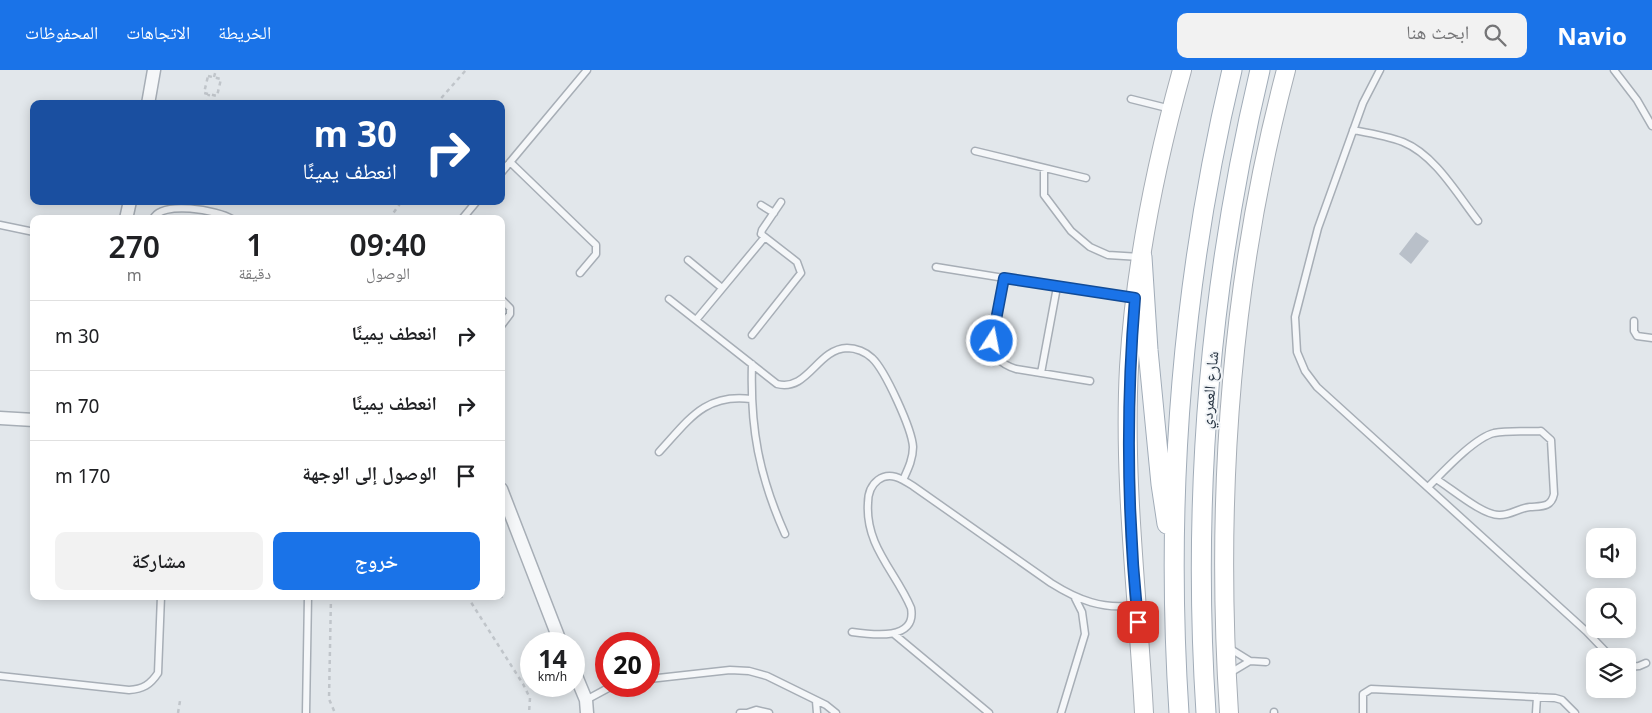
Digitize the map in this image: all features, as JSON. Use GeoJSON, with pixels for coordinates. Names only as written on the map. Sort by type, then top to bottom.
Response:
{"type":"FeatureCollection","features":[{"type":"Feature","properties":{"kind":"main road","name":"شارع العمردي"},"geometry":{"type":"LineString","coordinates":[[1179,713],[1174,551],[1178,434],[1188,312],[1209,178],[1232,70]]}},
{"type":"Feature","properties":{"kind":"main road","name":"شارع العمردي"},"geometry":{"type":"LineString","coordinates":[[1206,713],[1203,659],[1202,547],[1205,435],[1210,372],[1227,238],[1260,70]]}},
{"type":"Feature","properties":{"kind":"main road"},"geometry":{"type":"LineString","coordinates":[[1142,257],[1148,350],[1161,484],[1166,518],[1174,551]]}},
{"type":"Feature","properties":{"kind":"street"},"geometry":{"type":"LineString","coordinates":[[149,100],[154,70]]}},
{"type":"Feature","properties":{"kind":"street"},"geometry":{"type":"LineString","coordinates":[[1144,713],[1130,519],[1128,404],[1135,298],[1171,109],[1182,70]]}},
{"type":"Feature","properties":{"kind":"street"},"geometry":{"type":"LineString","coordinates":[[1229,713],[1225,644],[1224,489],[1236,331],[1252,227],[1286,70]]}},
{"type":"Feature","properties":{"kind":"street"},"geometry":{"type":"LineString","coordinates":[[0,418],[30,420]]}},
{"type":"Feature","properties":{"kind":"street"},"geometry":{"type":"LineString","coordinates":[[505,499],[556,632]]}},
{"type":"Feature","properties":{"kind":"lane"},"geometry":{"type":"LineString","coordinates":[[505,168],[587,70]]}},
{"type":"Feature","properties":{"kind":"lane"},"geometry":{"type":"LineString","coordinates":[[1380,70],[1367,92],[1318,228],[1297,308],[1294,329],[1297,352],[1305,371],[1317,386],[1602,648]]}},
{"type":"Feature","properties":{"kind":"lane"},"geometry":{"type":"LineString","coordinates":[[1614,70],[1649,117],[1652,126]]}},
{"type":"Feature","properties":{"kind":"lane"},"geometry":{"type":"LineString","coordinates":[[1131,99],[1171,109]]}},
{"type":"Feature","properties":{"kind":"lane"},"geometry":{"type":"LineString","coordinates":[[1353,130],[1396,140],[1417,150],[1444,178],[1478,221]]}},
{"type":"Feature","properties":{"kind":"lane"},"geometry":{"type":"LineString","coordinates":[[975,151],[1086,178]]}},
{"type":"Feature","properties":{"kind":"lane"},"geometry":{"type":"LineString","coordinates":[[510,162],[596,245],[596,254],[580,273]]}},
{"type":"Feature","properties":{"kind":"lane"},"geometry":{"type":"LineString","coordinates":[[1044,168],[1044,195],[1061,220],[1077,236],[1090,247],[1108,255],[1142,257]]}},
{"type":"Feature","properties":{"kind":"lane"},"geometry":{"type":"LineString","coordinates":[[752,335],[801,273],[798,262],[761,234],[782,202]]}},
{"type":"Feature","properties":{"kind":"lane"},"geometry":{"type":"LineString","coordinates":[[465,215],[474,205]]}},
{"type":"Feature","properties":{"kind":"lane"},"geometry":{"type":"LineString","coordinates":[[761,205],[774,213]]}},
{"type":"Feature","properties":{"kind":"lane"},"geometry":{"type":"LineString","coordinates":[[155,215],[162,209],[170,208],[218,211],[225,215]]}},
{"type":"Feature","properties":{"kind":"lane"},"geometry":{"type":"LineString","coordinates":[[0,224],[30,231]]}},
{"type":"Feature","properties":{"kind":"lane"},"geometry":{"type":"LineString","coordinates":[[696,320],[764,238]]}},
{"type":"Feature","properties":{"kind":"lane"},"geometry":{"type":"LineString","coordinates":[[688,260],[722,288]]}},
{"type":"Feature","properties":{"kind":"lane"},"geometry":{"type":"LineString","coordinates":[[936,267],[1135,298]]}},
{"type":"Feature","properties":{"kind":"lane"},"geometry":{"type":"LineString","coordinates":[[1004,278],[992,341],[993,351],[998,360],[1006,366],[1090,381]]}},
{"type":"Feature","properties":{"kind":"lane"},"geometry":{"type":"LineString","coordinates":[[1041,373],[1057,286]]}},
{"type":"Feature","properties":{"kind":"lane"},"geometry":{"type":"LineString","coordinates":[[669,299],[777,384],[786,386],[796,384],[825,356],[836,350],[849,348],[861,351],[872,358],[880,368],[911,432],[913,448],[911,465],[903,480]]}},
{"type":"Feature","properties":{"kind":"lane"},"geometry":{"type":"LineString","coordinates":[[505,303],[510,308],[510,314],[505,321]]}},
{"type":"Feature","properties":{"kind":"lane"},"geometry":{"type":"LineString","coordinates":[[1634,322],[1634,331],[1638,336],[1652,338]]}},
{"type":"Feature","properties":{"kind":"lane"},"geometry":{"type":"LineString","coordinates":[[752,364],[750,399],[753,434],[770,502],[785,534]]}},
{"type":"Feature","properties":{"kind":"lane"},"geometry":{"type":"LineString","coordinates":[[659,452],[706,404],[720,399],[736,397],[750,399]]}},
{"type":"Feature","properties":{"kind":"lane"},"geometry":{"type":"LineString","coordinates":[[1428,486],[1436,479],[1488,435],[1500,432],[1541,431],[1551,440],[1554,494],[1550,503],[1546,506],[1524,508],[1508,515],[1496,515],[1485,511],[1436,479]]}},
{"type":"Feature","properties":{"kind":"lane"},"geometry":{"type":"LineString","coordinates":[[852,632],[894,634],[903,631],[910,625],[911,608],[874,544],[867,511],[868,495],[873,484],[882,478],[893,475],[1075,598],[1104,606],[1136,605]]}},
{"type":"Feature","properties":{"kind":"lane"},"geometry":{"type":"LineString","coordinates":[[1061,713],[1085,634],[1082,612],[1075,598]]}},
{"type":"Feature","properties":{"kind":"lane"},"geometry":{"type":"LineString","coordinates":[[0,676],[129,690],[141,689],[151,683],[158,673],[161,600]]}},
{"type":"Feature","properties":{"kind":"lane"},"geometry":{"type":"LineString","coordinates":[[306,713],[308,600]]}},
{"type":"Feature","properties":{"kind":"lane"},"geometry":{"type":"LineString","coordinates":[[894,634],[989,713]]}},
{"type":"Feature","properties":{"kind":"lane"},"geometry":{"type":"LineString","coordinates":[[1225,644],[1250,661],[1266,662]]}},
{"type":"Feature","properties":{"kind":"lane"},"geometry":{"type":"LineString","coordinates":[[1226,676],[1250,661]]}},
{"type":"Feature","properties":{"kind":"lane"},"geometry":{"type":"LineString","coordinates":[[1636,666],[1646,663]]}},
{"type":"Feature","properties":{"kind":"lane"},"geometry":{"type":"LineString","coordinates":[[660,678],[730,670],[749,671],[768,676],[836,713]]}},
{"type":"Feature","properties":{"kind":"lane"},"geometry":{"type":"LineString","coordinates":[[1363,713],[1363,694],[1370,689],[1537,697],[1562,700],[1575,713]]}},
{"type":"Feature","properties":{"kind":"lane"},"geometry":{"type":"LineString","coordinates":[[586,707],[598,697]]}},
{"type":"Feature","properties":{"kind":"lane"},"geometry":{"type":"LineString","coordinates":[[1536,713],[1537,697]]}},
{"type":"Feature","properties":{"kind":"lane"},"geometry":{"type":"LineString","coordinates":[[816,701],[817,713]]}},
{"type":"Feature","properties":{"kind":"lane"},"geometry":{"type":"LineString","coordinates":[[740,713],[756,710],[769,713]]}},
{"type":"Feature","properties":{"kind":"path"},"geometry":{"type":"LineString","coordinates":[[214,77],[216,70]]}},
{"type":"Feature","properties":{"kind":"path"},"geometry":{"type":"LineString","coordinates":[[440,100],[466,70]]}},
{"type":"Feature","properties":{"kind":"path"},"geometry":{"type":"LineString","coordinates":[[208,76],[221,79],[217,96],[209,94],[204,93],[208,76]]}},
{"type":"Feature","properties":{"kind":"path"},"geometry":{"type":"LineString","coordinates":[[208,100],[209,94]]}},
{"type":"Feature","properties":{"kind":"path"},"geometry":{"type":"LineString","coordinates":[[331,600],[329,699],[334,713]]}},
{"type":"Feature","properties":{"kind":"path"},"geometry":{"type":"LineString","coordinates":[[470,600],[523,684],[530,698],[529,713]]}},
{"type":"Feature","properties":{"kind":"path"},"geometry":{"type":"LineString","coordinates":[[178,713],[180,701]]}},
{"type":"Feature","properties":{"kind":"building"},"geometry":{"type":"Polygon","coordinates":[[[1416,232],[1429,241],[1411,264],[1399,254],[1416,232]]]}},
{"type":"Feature","properties":{"kind":"route"},"geometry":{"type":"LineString","coordinates":[[992,341],[1004,278],[1135,298],[1128,404],[1130,519],[1138,622]]}}]}
